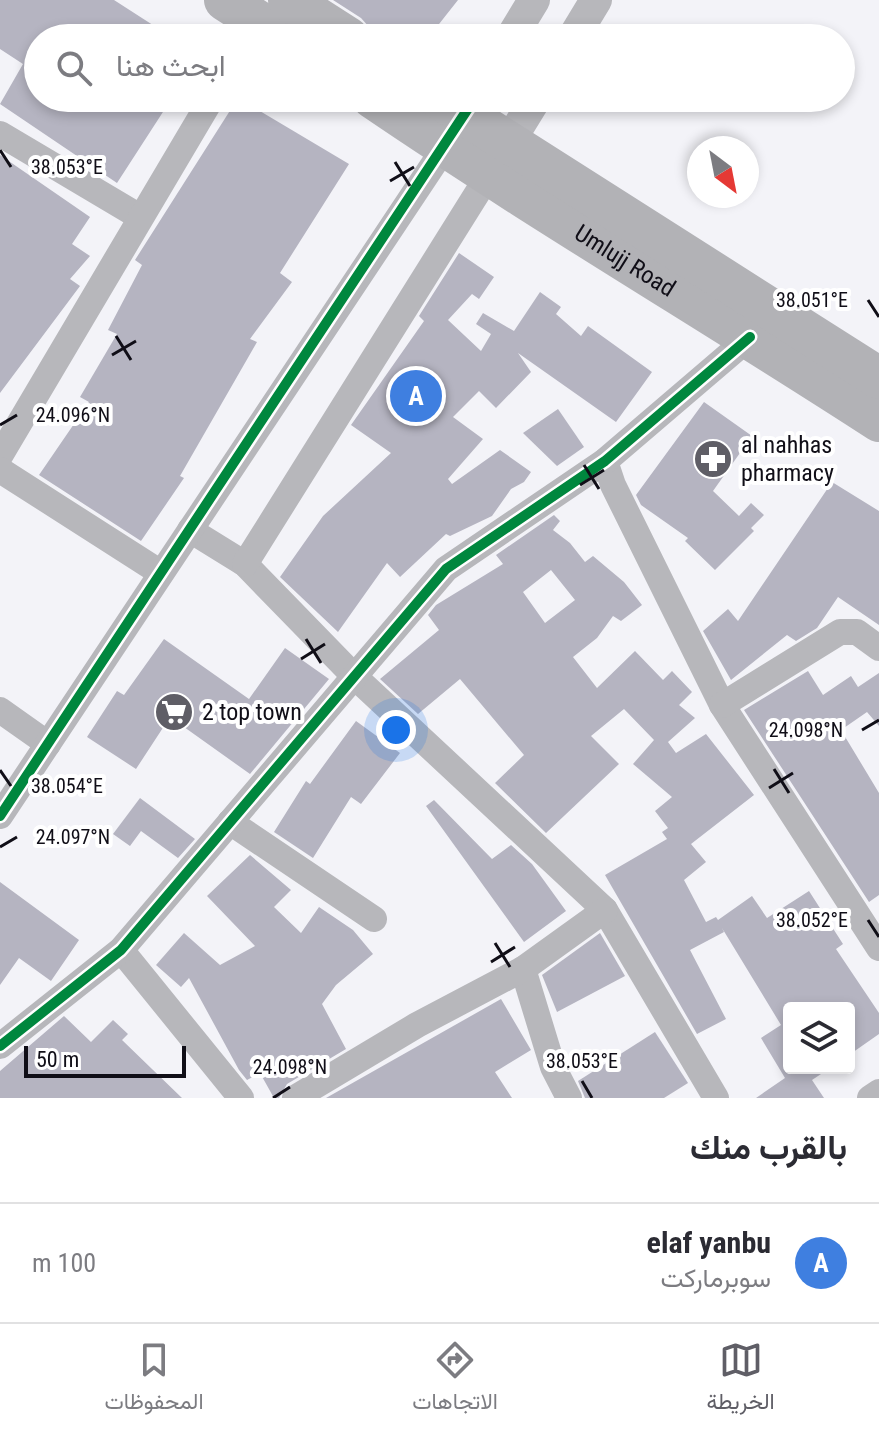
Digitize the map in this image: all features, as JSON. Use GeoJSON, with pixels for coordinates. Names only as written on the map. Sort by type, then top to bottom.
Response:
{"type":"FeatureCollection","features":[{"type":"Feature","properties":{"kind":"highway"},"geometry":{"type":"LineString","coordinates":[[261,19],[284,24]]}},
{"type":"Feature","properties":{"kind":"highway","name":"Umlujj Road"},"geometry":{"type":"LineString","coordinates":[[456,114],[498,160],[750,337],[879,421]]}},
{"type":"Feature","properties":{"kind":"highway","name":"Umlujj Road"},"geometry":{"type":"LineString","coordinates":[[498,160],[879,378]]}},
{"type":"Feature","properties":{"kind":"street"},"geometry":{"type":"LineString","coordinates":[[519,24],[534,0]]}},
{"type":"Feature","properties":{"kind":"street"},"geometry":{"type":"LineString","coordinates":[[581,24],[596,0]]}},
{"type":"Feature","properties":{"kind":"street"},"geometry":{"type":"LineString","coordinates":[[0,456],[204,112]]}},
{"type":"Feature","properties":{"kind":"street"},"geometry":{"type":"LineString","coordinates":[[245,564],[527,112]]}},
{"type":"Feature","properties":{"kind":"street"},"geometry":{"type":"LineString","coordinates":[[0,816],[190,530],[456,114]]}},
{"type":"Feature","properties":{"kind":"street"},"geometry":{"type":"LineString","coordinates":[[0,134],[140,217]]}},
{"type":"Feature","properties":{"kind":"street"},"geometry":{"type":"LineString","coordinates":[[0,1046],[121,950],[446,569],[605,461],[750,337]]}},
{"type":"Feature","properties":{"kind":"street"},"geometry":{"type":"LineString","coordinates":[[605,461],[613,485],[722,705],[878,930]]}},
{"type":"Feature","properties":{"kind":"street"},"geometry":{"type":"LineString","coordinates":[[0,470],[161,573]]}},
{"type":"Feature","properties":{"kind":"street"},"geometry":{"type":"LineString","coordinates":[[190,530],[245,564],[355,677],[605,910],[702,1093]]}},
{"type":"Feature","properties":{"kind":"street"},"geometry":{"type":"LineString","coordinates":[[722,705],[840,632],[857,632],[879,648]]}},
{"type":"Feature","properties":{"kind":"street"},"geometry":{"type":"LineString","coordinates":[[0,710],[48,744]]}},
{"type":"Feature","properties":{"kind":"street"},"geometry":{"type":"LineString","coordinates":[[230,822],[374,919]]}},
{"type":"Feature","properties":{"kind":"street"},"geometry":{"type":"LineString","coordinates":[[295,1098],[417,1025],[523,969],[605,910]]}},
{"type":"Feature","properties":{"kind":"street"},"geometry":{"type":"LineString","coordinates":[[121,950],[241,1098]]}},
{"type":"Feature","properties":{"kind":"street"},"geometry":{"type":"LineString","coordinates":[[523,969],[553,1067],[569,1098]]}},
{"type":"Feature","properties":{"kind":"street"},"geometry":{"type":"LineString","coordinates":[[870,1098],[879,1092]]}},
{"type":"Feature","properties":{"kind":"building"},"geometry":{"type":"Polygon","coordinates":[[[0,0],[114,0],[151,24],[24,24],[24,112],[163,112],[117,183],[0,104],[23,64],[0,49],[0,0]]]}},
{"type":"Feature","properties":{"kind":"building"},"geometry":{"type":"Polygon","coordinates":[[[333,0],[458,0],[439,24],[366,24],[333,0]]]}},
{"type":"Feature","properties":{"kind":"building"},"geometry":{"type":"Polygon","coordinates":[[[229,112],[262,112],[349,164],[280,273],[292,282],[250,339],[257,342],[180,476],[184,478],[141,541],[39,475],[89,402],[80,397],[117,334],[108,330],[142,265],[135,260],[229,112]]]}},
{"type":"Feature","properties":{"kind":"building"},"geometry":{"type":"Polygon","coordinates":[[[0,155],[90,217],[72,244],[90,256],[70,279],[80,286],[0,393],[0,155]]]}},
{"type":"Feature","properties":{"kind":"building"},"geometry":{"type":"Polygon","coordinates":[[[459,253],[494,277],[479,299],[472,294],[448,320],[481,351],[491,334],[476,324],[483,313],[514,331],[540,292],[561,307],[556,314],[581,336],[588,326],[652,372],[616,422],[518,353],[531,372],[496,408],[479,391],[453,417],[483,439],[448,479],[452,484],[500,450],[531,472],[524,482],[511,489],[492,516],[450,536],[446,534],[400,577],[387,563],[338,632],[280,577],[323,516],[391,453],[351,425],[424,321],[419,316],[459,253]]]}},
{"type":"Feature","properties":{"kind":"building"},"geometry":{"type":"Polygon","coordinates":[[[704,402],[752,436],[713,491],[739,516],[751,503],[764,515],[751,528],[754,531],[715,570],[685,541],[688,538],[641,505],[636,495],[704,402]]]}},
{"type":"Feature","properties":{"kind":"building"},"geometry":{"type":"Polygon","coordinates":[[[558,409],[584,447],[557,466],[523,433],[558,409]]]}},
{"type":"Feature","properties":{"kind":"building"},"geometry":{"type":"Polygon","coordinates":[[[832,482],[879,511],[879,625],[838,597],[817,628],[796,641],[787,635],[731,680],[703,631],[728,609],[738,621],[832,482]]]}},
{"type":"Feature","properties":{"kind":"building"},"geometry":{"type":"Polygon","coordinates":[[[554,515],[560,521],[553,530],[570,543],[585,562],[593,556],[624,582],[642,605],[621,621],[613,616],[597,638],[573,657],[597,688],[635,651],[663,680],[672,671],[692,692],[679,705],[695,718],[668,742],[676,753],[706,734],[754,795],[691,844],[706,862],[684,880],[706,922],[716,917],[718,920],[752,896],[767,918],[809,891],[843,944],[836,949],[879,1013],[879,1034],[855,1051],[855,1002],[783,1002],[783,1074],[821,1074],[812,1080],[824,1098],[756,1098],[785,1078],[761,1038],[781,1025],[722,928],[724,932],[690,950],[726,1019],[697,1034],[605,875],[667,839],[662,832],[668,828],[655,811],[672,797],[633,764],[654,740],[624,709],[591,736],[619,764],[546,833],[495,783],[524,755],[460,679],[418,714],[380,679],[439,630],[428,615],[436,605],[503,564],[496,555],[554,515]],[[551,570],[523,592],[545,623],[575,600],[551,570]]]}},
{"type":"Feature","properties":{"kind":"building"},"geometry":{"type":"Polygon","coordinates":[[[164,639],[249,699],[285,648],[329,679],[250,774],[170,717],[136,769],[87,737],[117,691],[124,695],[164,639]]]}},
{"type":"Feature","properties":{"kind":"building"},"geometry":{"type":"Polygon","coordinates":[[[808,671],[823,695],[851,676],[858,687],[879,673],[879,726],[867,712],[841,730],[879,793],[879,895],[869,902],[744,710],[808,671]]]}},
{"type":"Feature","properties":{"kind":"building"},"geometry":{"type":"Polygon","coordinates":[[[356,721],[400,753],[361,804],[351,797],[313,858],[274,832],[306,781],[310,784],[356,721]]]}},
{"type":"Feature","properties":{"kind":"building"},"geometry":{"type":"Polygon","coordinates":[[[140,798],[195,839],[178,858],[141,831],[130,846],[113,834],[140,798]]]}},
{"type":"Feature","properties":{"kind":"building"},"geometry":{"type":"Polygon","coordinates":[[[434,800],[492,859],[511,845],[532,864],[566,911],[524,942],[426,806],[434,800]]]}},
{"type":"Feature","properties":{"kind":"building"},"geometry":{"type":"Polygon","coordinates":[[[250,855],[291,890],[274,907],[301,933],[319,907],[353,930],[373,954],[336,985],[322,1004],[346,1049],[287,1084],[279,1098],[274,1098],[260,1073],[247,1080],[239,1070],[189,978],[181,987],[156,965],[184,933],[220,965],[255,946],[207,896],[250,855]]]}},
{"type":"Feature","properties":{"kind":"building"},"geometry":{"type":"Polygon","coordinates":[[[0,882],[79,940],[51,981],[19,958],[0,985],[0,882]]]}},
{"type":"Feature","properties":{"kind":"building"},"geometry":{"type":"Polygon","coordinates":[[[600,933],[625,976],[557,1012],[542,975],[600,933]]]}},
{"type":"Feature","properties":{"kind":"building"},"geometry":{"type":"Polygon","coordinates":[[[501,999],[531,1050],[495,1072],[512,1098],[326,1098],[501,999]]]}},
{"type":"Feature","properties":{"kind":"building"},"geometry":{"type":"Polygon","coordinates":[[[64,1016],[91,1042],[113,1020],[128,1034],[122,1040],[182,1098],[0,1098],[0,1071],[64,1016]]]}},
{"type":"Feature","properties":{"kind":"building"},"geometry":{"type":"Polygon","coordinates":[[[655,1032],[688,1083],[664,1098],[585,1098],[578,1081],[655,1032]]]}},
{"type":"Feature","properties":{"kind":"cycle path"},"geometry":{"type":"LineString","coordinates":[[0,816],[466,112]]}},
{"type":"Feature","properties":{"kind":"cycle path"},"geometry":{"type":"LineString","coordinates":[[0,1046],[121,950],[446,569],[605,461],[750,337]]}},
{"type":"Feature","properties":{"kind":"place","name":"elaf yanbu"},"geometry":{"type":"Point","coordinates":[416,396]}},
{"type":"Feature","properties":{"kind":"place","name":"al nahhas pharmacy"},"geometry":{"type":"Point","coordinates":[713,459]}},
{"type":"Feature","properties":{"kind":"place","name":"2 top town"},"geometry":{"type":"Point","coordinates":[174,712]}}]}
